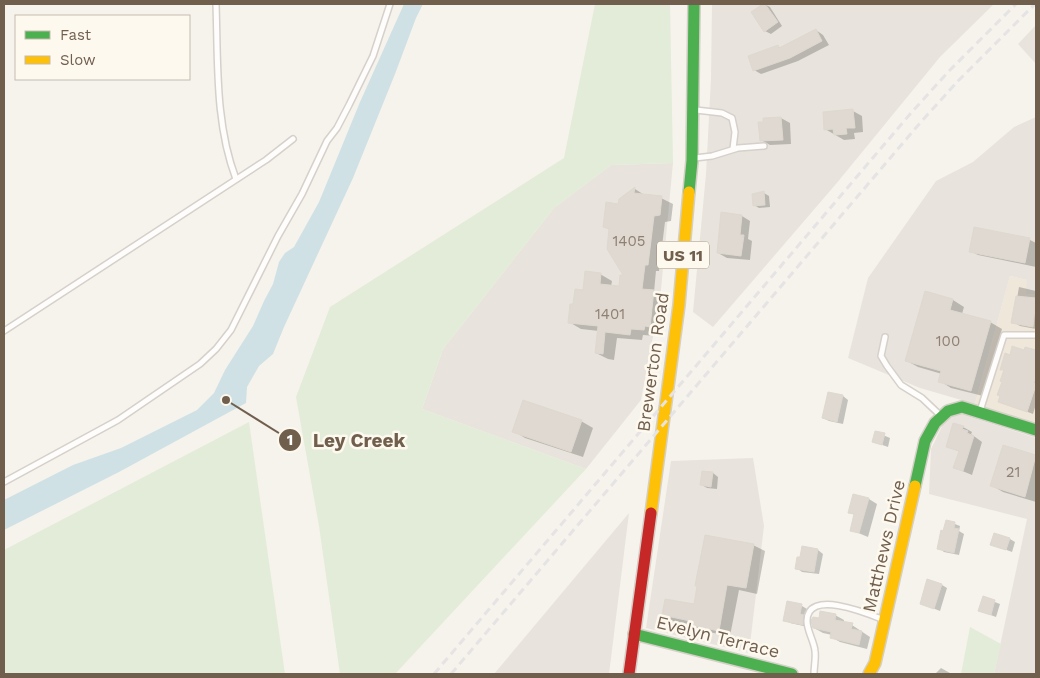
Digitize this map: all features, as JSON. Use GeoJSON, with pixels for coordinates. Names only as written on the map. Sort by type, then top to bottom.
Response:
{"type":"FeatureCollection","features":[{"type":"Feature","properties":{"kind":"main road","name":"Brewerton Road"},"geometry":{"type":"LineString","coordinates":[[634,634],[679,305],[692,158],[694,4]]}},
{"type":"Feature","properties":{"kind":"main road"},"geometry":{"type":"LineString","coordinates":[[936,420],[951,409],[962,407],[1036,430]]}},
{"type":"Feature","properties":{"kind":"main road","name":"Matthews Drive"},"geometry":{"type":"LineString","coordinates":[[869,674],[875,663],[925,440],[936,420]]}},
{"type":"Feature","properties":{"kind":"main road","name":"US 11"},"geometry":{"type":"LineString","coordinates":[[629,674],[634,634]]}},
{"type":"Feature","properties":{"kind":"main road","name":"Evelyn Terrace"},"geometry":{"type":"LineString","coordinates":[[634,634],[792,674]]}},
{"type":"Feature","properties":{"kind":"lane"},"geometry":{"type":"LineString","coordinates":[[216,4],[221,120],[236,180]]}},
{"type":"Feature","properties":{"kind":"lane"},"geometry":{"type":"LineString","coordinates":[[4,482],[118,420],[200,364],[216,349],[231,330],[278,236],[302,194],[326,141],[337,128],[353,97],[373,56],[390,4]]}},
{"type":"Feature","properties":{"kind":"lane"},"geometry":{"type":"LineString","coordinates":[[693,110],[722,113],[732,118],[735,132],[733,149]]}},
{"type":"Feature","properties":{"kind":"lane"},"geometry":{"type":"LineString","coordinates":[[4,331],[236,180],[293,139]]}},
{"type":"Feature","properties":{"kind":"lane"},"geometry":{"type":"LineString","coordinates":[[692,158],[712,156],[733,149],[764,146]]}},
{"type":"Feature","properties":{"kind":"lane"},"geometry":{"type":"LineString","coordinates":[[980,412],[1004,335],[1036,335]]}},
{"type":"Feature","properties":{"kind":"lane"},"geometry":{"type":"LineString","coordinates":[[1024,335],[1036,340]]}},
{"type":"Feature","properties":{"kind":"lane"},"geometry":{"type":"LineString","coordinates":[[885,337],[881,356],[887,366],[901,385],[922,398],[936,420]]}},
{"type":"Feature","properties":{"kind":"lane"},"geometry":{"type":"LineString","coordinates":[[814,674],[816,652],[806,622],[809,612],[818,605],[830,604],[861,610],[885,620]]}},
{"type":"Feature","properties":{"kind":"shaded area"},"geometry":{"type":"Polygon","coordinates":[[[404,4],[423,4],[353,178],[273,354],[259,366],[247,387],[246,403],[119,472],[4,530],[4,500],[73,465],[121,448],[197,410],[214,393],[225,370],[253,326],[273,284],[279,262],[285,253],[294,247],[319,202],[360,102],[404,4]]]}},
{"type":"Feature","properties":{"kind":"shaded area"},"geometry":{"type":"Polygon","coordinates":[[[712,4],[994,4],[940,57],[836,184],[713,327],[693,312],[706,174],[711,79],[712,4]]]}},
{"type":"Feature","properties":{"kind":"shaded area"},"geometry":{"type":"Polygon","coordinates":[[[1036,25],[1036,64],[1018,44],[1036,25]]]}},
{"type":"Feature","properties":{"kind":"shaded area"},"geometry":{"type":"Polygon","coordinates":[[[1036,117],[1036,294],[1026,294],[1027,280],[1010,276],[975,404],[920,388],[848,358],[868,278],[936,181],[973,162],[1014,127],[1036,117]]]}},
{"type":"Feature","properties":{"kind":"shaded area"},"geometry":{"type":"Polygon","coordinates":[[[673,163],[660,300],[641,400],[586,469],[422,409],[443,349],[554,208],[611,165],[673,163]]]}},
{"type":"Feature","properties":{"kind":"shaded area"},"geometry":{"type":"Polygon","coordinates":[[[1010,276],[1027,280],[1036,294],[1036,424],[975,404],[1010,276]]]}},
{"type":"Feature","properties":{"kind":"shaded area"},"geometry":{"type":"Polygon","coordinates":[[[958,413],[1036,438],[1036,674],[994,674],[1027,519],[929,494],[931,449],[946,418],[958,413]]]}},
{"type":"Feature","properties":{"kind":"shaded area"},"geometry":{"type":"Polygon","coordinates":[[[753,458],[764,526],[749,653],[646,628],[671,461],[753,458]]]}},
{"type":"Feature","properties":{"kind":"shaded area"},"geometry":{"type":"Polygon","coordinates":[[[629,513],[609,674],[494,674],[629,513]]]}},
{"type":"Feature","properties":{"kind":"green space"},"geometry":{"type":"Polygon","coordinates":[[[595,4],[670,4],[673,163],[611,165],[554,208],[443,349],[422,409],[586,469],[395,674],[340,674],[319,526],[296,397],[330,307],[564,158],[595,4]]]}},
{"type":"Feature","properties":{"kind":"green space"},"geometry":{"type":"Polygon","coordinates":[[[249,422],[285,674],[4,674],[4,550],[249,422]]]}},
{"type":"Feature","properties":{"kind":"green space"},"geometry":{"type":"Polygon","coordinates":[[[970,627],[1001,644],[994,674],[961,674],[970,627]]]}},
{"type":"Feature","properties":{"kind":"building"},"geometry":{"type":"Polygon","coordinates":[[[765,4],[778,22],[764,32],[751,12],[765,4]]]}},
{"type":"Feature","properties":{"kind":"building"},"geometry":{"type":"Polygon","coordinates":[[[816,29],[822,41],[790,58],[753,71],[748,56],[778,45],[779,48],[816,29]]]}},
{"type":"Feature","properties":{"kind":"building"},"geometry":{"type":"Polygon","coordinates":[[[853,109],[855,128],[846,128],[847,134],[834,135],[833,129],[824,130],[823,112],[853,109]]]}},
{"type":"Feature","properties":{"kind":"building"},"geometry":{"type":"Polygon","coordinates":[[[781,117],[783,140],[760,141],[758,122],[763,122],[763,118],[781,117]]]}},
{"type":"Feature","properties":{"kind":"building"},"geometry":{"type":"Polygon","coordinates":[[[635,187],[634,193],[662,196],[660,215],[654,216],[648,265],[645,265],[642,289],[654,290],[650,327],[645,326],[644,330],[631,329],[630,335],[605,332],[603,354],[595,353],[598,326],[568,323],[570,304],[573,304],[575,289],[583,290],[585,271],[601,273],[600,284],[619,286],[620,275],[623,275],[607,249],[609,229],[603,227],[606,202],[618,204],[619,199],[635,187]]]}},
{"type":"Feature","properties":{"kind":"building"},"geometry":{"type":"Polygon","coordinates":[[[764,191],[765,205],[753,206],[752,194],[764,191]]]}},
{"type":"Feature","properties":{"kind":"building"},"geometry":{"type":"Polygon","coordinates":[[[721,212],[742,215],[740,235],[744,235],[741,256],[717,253],[721,212]]]}},
{"type":"Feature","properties":{"kind":"building"},"geometry":{"type":"Polygon","coordinates":[[[974,227],[1030,238],[1025,263],[969,252],[974,227]]]}},
{"type":"Feature","properties":{"kind":"building"},"geometry":{"type":"Polygon","coordinates":[[[925,291],[953,299],[950,310],[991,321],[971,391],[938,382],[941,371],[905,361],[925,291]]]}},
{"type":"Feature","properties":{"kind":"building"},"geometry":{"type":"Polygon","coordinates":[[[1016,296],[1036,298],[1033,327],[1011,323],[1016,296]]]}},
{"type":"Feature","properties":{"kind":"building"},"geometry":{"type":"Polygon","coordinates":[[[1012,346],[1024,350],[1025,347],[1036,350],[1036,376],[1034,383],[1036,385],[1027,412],[998,402],[1000,396],[997,395],[1004,370],[1000,370],[1005,353],[1010,355],[1012,346]]]}},
{"type":"Feature","properties":{"kind":"building"},"geometry":{"type":"Polygon","coordinates":[[[828,392],[843,395],[837,422],[822,418],[828,392]]]}},
{"type":"Feature","properties":{"kind":"building"},"geometry":{"type":"Polygon","coordinates":[[[523,400],[582,420],[571,452],[512,432],[523,400]]]}},
{"type":"Feature","properties":{"kind":"building"},"geometry":{"type":"Polygon","coordinates":[[[953,423],[964,426],[962,429],[974,436],[963,471],[953,468],[959,451],[946,447],[953,423]]]}},
{"type":"Feature","properties":{"kind":"building"},"geometry":{"type":"Polygon","coordinates":[[[875,431],[885,433],[882,445],[872,442],[875,431]]]}},
{"type":"Feature","properties":{"kind":"building"},"geometry":{"type":"Polygon","coordinates":[[[1003,445],[1036,455],[1025,497],[990,486],[1003,445]]]}},
{"type":"Feature","properties":{"kind":"building"},"geometry":{"type":"Polygon","coordinates":[[[702,471],[713,472],[711,487],[700,485],[702,471]]]}},
{"type":"Feature","properties":{"kind":"building"},"geometry":{"type":"Polygon","coordinates":[[[853,494],[869,498],[859,533],[850,531],[854,514],[848,513],[853,494]]]}},
{"type":"Feature","properties":{"kind":"building"},"geometry":{"type":"Polygon","coordinates":[[[946,520],[955,522],[954,528],[959,529],[954,553],[937,549],[941,530],[943,531],[946,520]]]}},
{"type":"Feature","properties":{"kind":"building"},"geometry":{"type":"Polygon","coordinates":[[[994,533],[1010,538],[1006,550],[990,545],[994,533]]]}},
{"type":"Feature","properties":{"kind":"building"},"geometry":{"type":"Polygon","coordinates":[[[705,535],[754,544],[746,588],[727,585],[719,631],[690,625],[690,621],[662,615],[665,599],[694,604],[697,586],[695,586],[705,535]]]}},
{"type":"Feature","properties":{"kind":"building"},"geometry":{"type":"Polygon","coordinates":[[[802,546],[818,549],[814,572],[795,569],[797,557],[800,557],[802,546]]]}},
{"type":"Feature","properties":{"kind":"building"},"geometry":{"type":"Polygon","coordinates":[[[927,579],[942,584],[934,609],[920,604],[927,579]]]}},
{"type":"Feature","properties":{"kind":"building"},"geometry":{"type":"Polygon","coordinates":[[[983,596],[995,600],[991,615],[978,611],[983,596]]]}},
{"type":"Feature","properties":{"kind":"building"},"geometry":{"type":"Polygon","coordinates":[[[787,601],[802,604],[800,614],[804,615],[803,625],[783,621],[787,601]]]}},
{"type":"Feature","properties":{"kind":"building"},"geometry":{"type":"Polygon","coordinates":[[[820,611],[836,614],[835,620],[853,623],[851,629],[862,631],[859,645],[830,638],[831,632],[813,628],[811,621],[813,617],[819,618],[820,611]]]}},
{"type":"Feature","properties":{"kind":"railway"},"geometry":{"type":"LineString","coordinates":[[434,674],[911,113],[949,71],[1016,4]]}},
{"type":"Feature","properties":{"kind":"railway"},"geometry":{"type":"LineString","coordinates":[[451,674],[920,123],[958,81],[1035,4]]}},
{"type":"Feature","properties":{"kind":"traffic: fast"},"geometry":{"type":"LineString","coordinates":[[689,192],[692,161],[694,4]]}},
{"type":"Feature","properties":{"kind":"traffic: fast"},"geometry":{"type":"LineString","coordinates":[[915,486],[925,441],[935,423],[948,411],[962,407],[1036,430]]}},
{"type":"Feature","properties":{"kind":"traffic: fast"},"geometry":{"type":"LineString","coordinates":[[634,634],[792,674]]}},
{"type":"Feature","properties":{"kind":"traffic: slow"},"geometry":{"type":"LineString","coordinates":[[651,513],[679,305],[689,192]]}},
{"type":"Feature","properties":{"kind":"traffic: slow"},"geometry":{"type":"LineString","coordinates":[[869,674],[875,663],[915,486]]}},
{"type":"Feature","properties":{"kind":"traffic: jam"},"geometry":{"type":"LineString","coordinates":[[629,674],[651,513]]}},
{"type":"Feature","properties":{"kind":"place","name":"Ley Creek"},"geometry":{"type":"Point","coordinates":[226,400]}}]}
